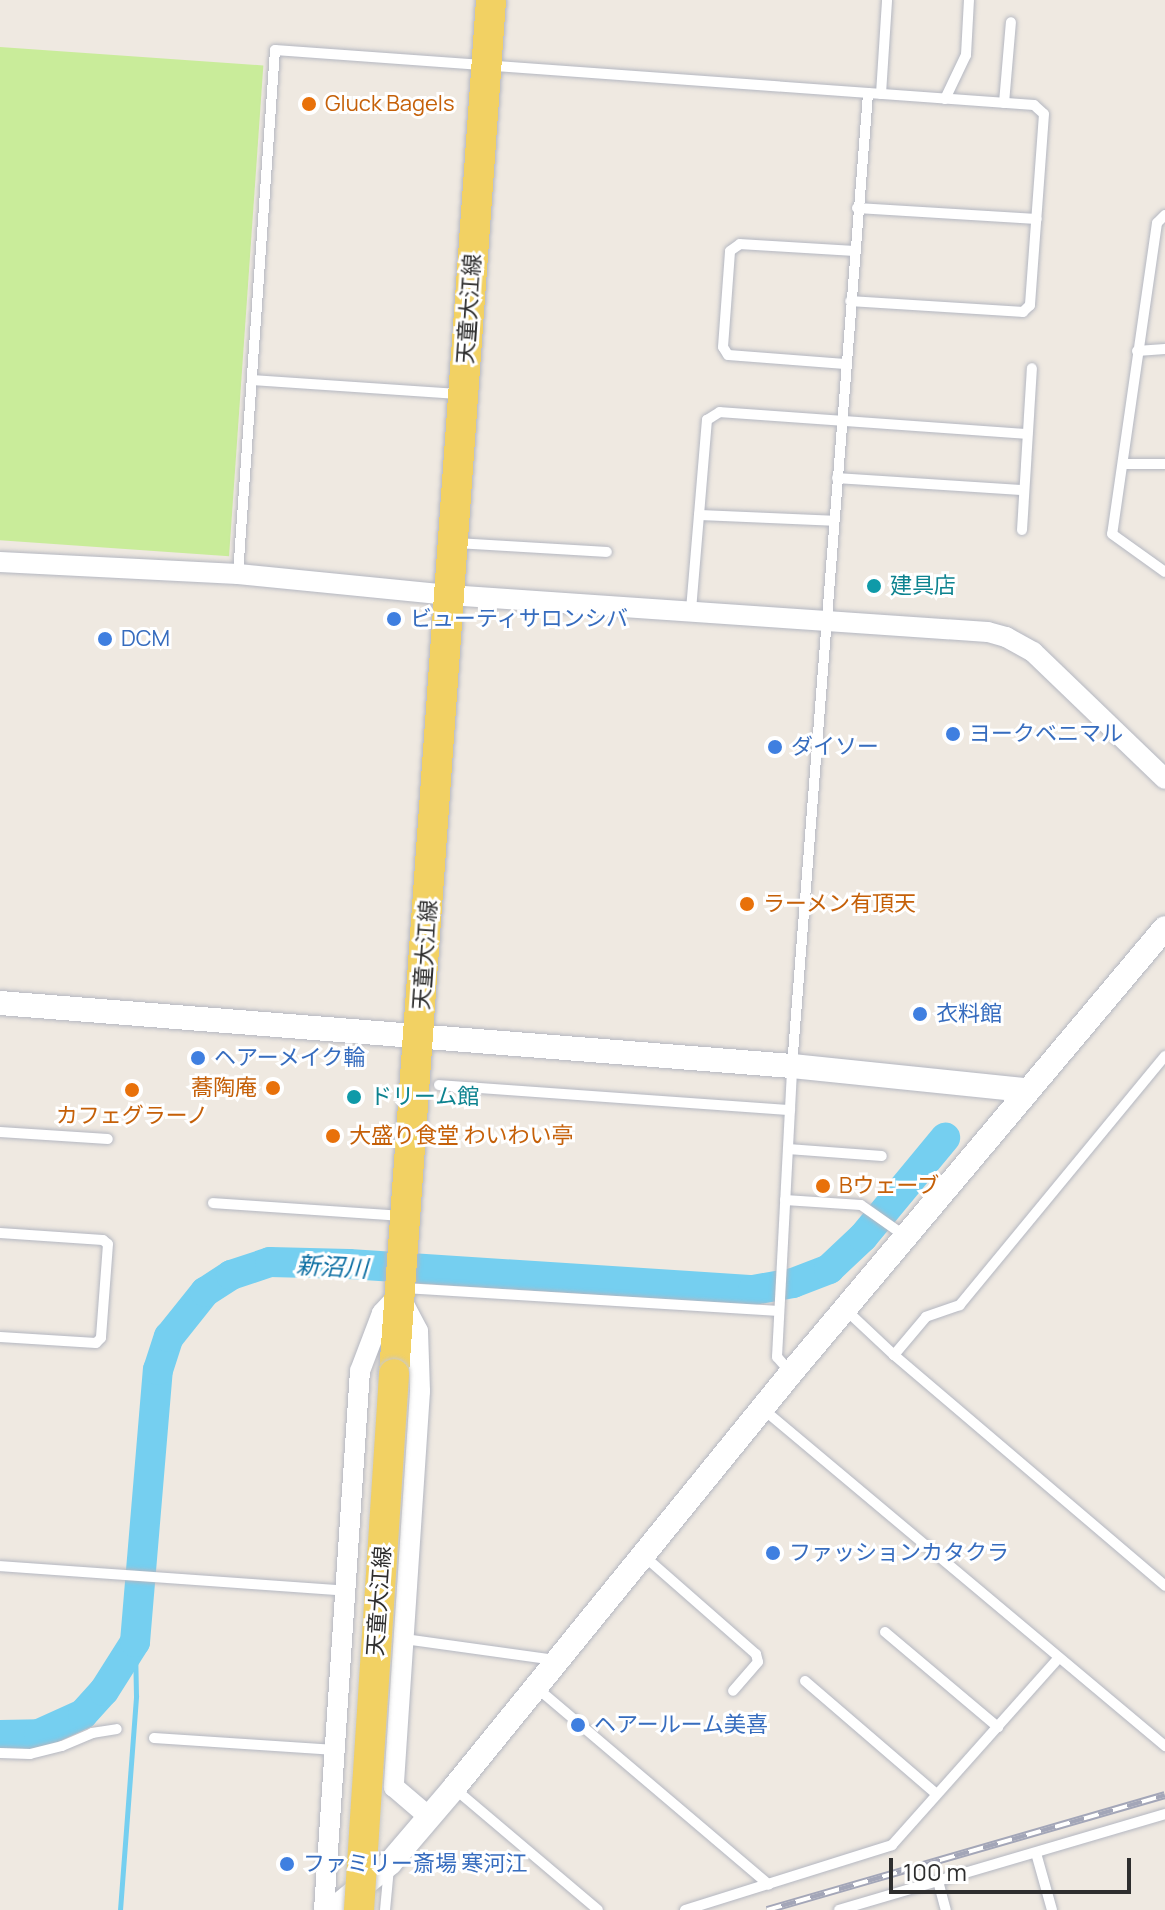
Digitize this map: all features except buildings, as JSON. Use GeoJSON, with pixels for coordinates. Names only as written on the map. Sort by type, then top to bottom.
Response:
{"type":"FeatureCollection","features":[{"type":"Feature","properties":{"kind":"main road","name":"天童大江線"},"geometry":{"type":"LineString","coordinates":[[359,1910],[404,1216],[420,1038],[491,0]]}},
{"type":"Feature","properties":{"kind":"street"},"geometry":{"type":"LineString","coordinates":[[0,562],[238,574],[449,595],[988,632],[1006,637],[1033,652],[1165,779]]}},
{"type":"Feature","properties":{"kind":"street"},"geometry":{"type":"LineString","coordinates":[[333,1910],[390,1863],[454,1788],[846,1309],[897,1231],[1026,1090],[1165,928]]}},
{"type":"Feature","properties":{"kind":"street"},"geometry":{"type":"LineString","coordinates":[[0,1003],[792,1066],[1026,1090]]}},
{"type":"Feature","properties":{"kind":"street"},"geometry":{"type":"LineString","coordinates":[[324,1910],[360,1371],[382,1313],[400,1279]]}},
{"type":"Feature","properties":{"kind":"street"},"geometry":{"type":"LineString","coordinates":[[400,1279],[418,1331],[420,1391],[394,1787],[429,1817]]}},
{"type":"Feature","properties":{"kind":"lane"},"geometry":{"type":"LineString","coordinates":[[881,94],[887,0]]}},
{"type":"Feature","properties":{"kind":"lane"},"geometry":{"type":"LineString","coordinates":[[945,99],[966,55],[969,0]]}},
{"type":"Feature","properties":{"kind":"lane"},"geometry":{"type":"LineString","coordinates":[[1004,103],[1011,22]]}},
{"type":"Feature","properties":{"kind":"lane"},"geometry":{"type":"LineString","coordinates":[[238,574],[275,50],[1034,105],[1044,114],[1030,305],[1023,312],[850,301]]}},
{"type":"Feature","properties":{"kind":"lane"},"geometry":{"type":"LineString","coordinates":[[791,1373],[777,1357],[792,1066],[868,93]]}},
{"type":"Feature","properties":{"kind":"lane"},"geometry":{"type":"LineString","coordinates":[[857,208],[1037,219]]}},
{"type":"Feature","properties":{"kind":"lane"},"geometry":{"type":"LineString","coordinates":[[1165,215],[1157,223],[1137,351],[1125,464],[1112,534],[1165,572]]}},
{"type":"Feature","properties":{"kind":"lane"},"geometry":{"type":"LineString","coordinates":[[845,364],[728,355],[723,347],[730,251],[740,244],[854,251]]}},
{"type":"Feature","properties":{"kind":"lane"},"geometry":{"type":"LineString","coordinates":[[1137,351],[1165,349]]}},
{"type":"Feature","properties":{"kind":"lane"},"geometry":{"type":"LineString","coordinates":[[1022,530],[1032,368]]}},
{"type":"Feature","properties":{"kind":"lane"},"geometry":{"type":"LineString","coordinates":[[253,380],[463,394]]}},
{"type":"Feature","properties":{"kind":"lane"},"geometry":{"type":"LineString","coordinates":[[691,610],[707,420],[720,412],[1027,434]]}},
{"type":"Feature","properties":{"kind":"lane"},"geometry":{"type":"LineString","coordinates":[[1125,464],[1165,464]]}},
{"type":"Feature","properties":{"kind":"lane"},"geometry":{"type":"LineString","coordinates":[[837,478],[1024,490]]}},
{"type":"Feature","properties":{"kind":"lane"},"geometry":{"type":"LineString","coordinates":[[699,515],[834,521]]}},
{"type":"Feature","properties":{"kind":"lane"},"geometry":{"type":"LineString","coordinates":[[453,543],[607,552]]}},
{"type":"Feature","properties":{"kind":"lane"},"geometry":{"type":"LineString","coordinates":[[894,1355],[926,1317],[960,1305],[1165,1056]]}},
{"type":"Feature","properties":{"kind":"lane"},"geometry":{"type":"LineString","coordinates":[[439,1085],[790,1110]]}},
{"type":"Feature","properties":{"kind":"lane"},"geometry":{"type":"LineString","coordinates":[[0,1132],[108,1139]]}},
{"type":"Feature","properties":{"kind":"lane"},"geometry":{"type":"LineString","coordinates":[[788,1149],[882,1156]]}},
{"type":"Feature","properties":{"kind":"lane"},"geometry":{"type":"LineString","coordinates":[[785,1200],[861,1205],[897,1231]]}},
{"type":"Feature","properties":{"kind":"lane"},"geometry":{"type":"LineString","coordinates":[[213,1203],[404,1216]]}},
{"type":"Feature","properties":{"kind":"lane"},"geometry":{"type":"LineString","coordinates":[[0,1233],[103,1240],[108,1244],[101,1338],[96,1343],[0,1337]]}},
{"type":"Feature","properties":{"kind":"lane"},"geometry":{"type":"LineString","coordinates":[[400,1279],[778,1306]]}},
{"type":"Feature","properties":{"kind":"lane"},"geometry":{"type":"LineString","coordinates":[[846,1309],[894,1355],[1165,1586]]}},
{"type":"Feature","properties":{"kind":"lane"},"geometry":{"type":"LineString","coordinates":[[763,1409],[1165,1746]]}},
{"type":"Feature","properties":{"kind":"lane"},"geometry":{"type":"LineString","coordinates":[[644,1556],[756,1654],[758,1662],[733,1691]]}},
{"type":"Feature","properties":{"kind":"lane"},"geometry":{"type":"LineString","coordinates":[[0,1566],[345,1591]]}},
{"type":"Feature","properties":{"kind":"lane"},"geometry":{"type":"LineString","coordinates":[[885,1632],[998,1727]]}},
{"type":"Feature","properties":{"kind":"lane"},"geometry":{"type":"LineString","coordinates":[[404,1639],[559,1661]]}},
{"type":"Feature","properties":{"kind":"lane"},"geometry":{"type":"LineString","coordinates":[[685,1910],[892,1845],[935,1793],[1058,1659]]}},
{"type":"Feature","properties":{"kind":"lane"},"geometry":{"type":"LineString","coordinates":[[805,1681],[935,1793]]}},
{"type":"Feature","properties":{"kind":"lane"},"geometry":{"type":"LineString","coordinates":[[537,1688],[769,1885]]}},
{"type":"Feature","properties":{"kind":"lane"},"geometry":{"type":"LineString","coordinates":[[0,1753],[30,1754],[62,1746],[92,1733],[117,1729]]}},
{"type":"Feature","properties":{"kind":"lane"},"geometry":{"type":"LineString","coordinates":[[154,1738],[336,1750]]}},
{"type":"Feature","properties":{"kind":"lane"},"geometry":{"type":"LineString","coordinates":[[454,1788],[598,1910]]}},
{"type":"Feature","properties":{"kind":"lane"},"geometry":{"type":"LineString","coordinates":[[839,1910],[1165,1814]]}},
{"type":"Feature","properties":{"kind":"lane"},"geometry":{"type":"LineString","coordinates":[[1036,1853],[1052,1910]]}},
{"type":"Feature","properties":{"kind":"lane"},"geometry":{"type":"LineString","coordinates":[[385,1910],[390,1863]]}},
{"type":"Feature","properties":{"kind":"lane"},"geometry":{"type":"LineString","coordinates":[[938,1881],[946,1910]]}},
{"type":"Feature","properties":{"kind":"green space"},"geometry":{"type":"Polygon","coordinates":[[[0,47],[263,65],[229,556],[0,540],[0,47]]]}},
{"type":"Feature","properties":{"kind":"waterway","name":"新沼川"},"geometry":{"type":"LineString","coordinates":[[0,1735],[39,1734],[83,1714],[104,1691],[135,1642],[158,1370],[169,1337],[205,1292],[231,1275],[270,1262],[349,1264],[753,1290],[793,1283],[829,1269],[863,1237],[945,1138]]}},
{"type":"Feature","properties":{"kind":"waterway"},"geometry":{"type":"LineString","coordinates":[[120,1910],[136,1696],[135,1642]]}},
{"type":"Feature","properties":{"kind":"railway"},"geometry":{"type":"LineString","coordinates":[[767,1910],[1165,1795]]}},
{"type":"Feature","properties":{"kind":"place","name":"Gluck Bagels"},"geometry":{"type":"Point","coordinates":[309,104]}},
{"type":"Feature","properties":{"kind":"place","name":"建具店"},"geometry":{"type":"Point","coordinates":[874,586]}},
{"type":"Feature","properties":{"kind":"place","name":"ビューティサロンシバ"},"geometry":{"type":"Point","coordinates":[394,619]}},
{"type":"Feature","properties":{"kind":"place","name":"DCM"},"geometry":{"type":"Point","coordinates":[105,639]}},
{"type":"Feature","properties":{"kind":"place","name":"ヨークベニマル"},"geometry":{"type":"Point","coordinates":[953,734]}},
{"type":"Feature","properties":{"kind":"place","name":"ダイソー"},"geometry":{"type":"Point","coordinates":[775,747]}},
{"type":"Feature","properties":{"kind":"place","name":"ラーメン有頂天"},"geometry":{"type":"Point","coordinates":[747,904]}},
{"type":"Feature","properties":{"kind":"place","name":"衣料館"},"geometry":{"type":"Point","coordinates":[920,1014]}},
{"type":"Feature","properties":{"kind":"place","name":"ヘアーメイク輪"},"geometry":{"type":"Point","coordinates":[198,1058]}},
{"type":"Feature","properties":{"kind":"place","name":"蕎陶庵"},"geometry":{"type":"Point","coordinates":[273,1088]}},
{"type":"Feature","properties":{"kind":"place","name":"カフェグラーノ"},"geometry":{"type":"Point","coordinates":[132,1090]}},
{"type":"Feature","properties":{"kind":"place","name":"ドリーム館"},"geometry":{"type":"Point","coordinates":[354,1097]}},
{"type":"Feature","properties":{"kind":"place","name":"大盛り食堂 わいわい亭"},"geometry":{"type":"Point","coordinates":[333,1136]}},
{"type":"Feature","properties":{"kind":"place","name":"Bウェーブ"},"geometry":{"type":"Point","coordinates":[823,1186]}},
{"type":"Feature","properties":{"kind":"place","name":"ファッションカタクラ"},"geometry":{"type":"Point","coordinates":[773,1553]}},
{"type":"Feature","properties":{"kind":"place","name":"ヘアールーム美喜"},"geometry":{"type":"Point","coordinates":[578,1725]}},
{"type":"Feature","properties":{"kind":"place","name":"ファミリー斎場 寒河江"},"geometry":{"type":"Point","coordinates":[287,1864]}}]}
